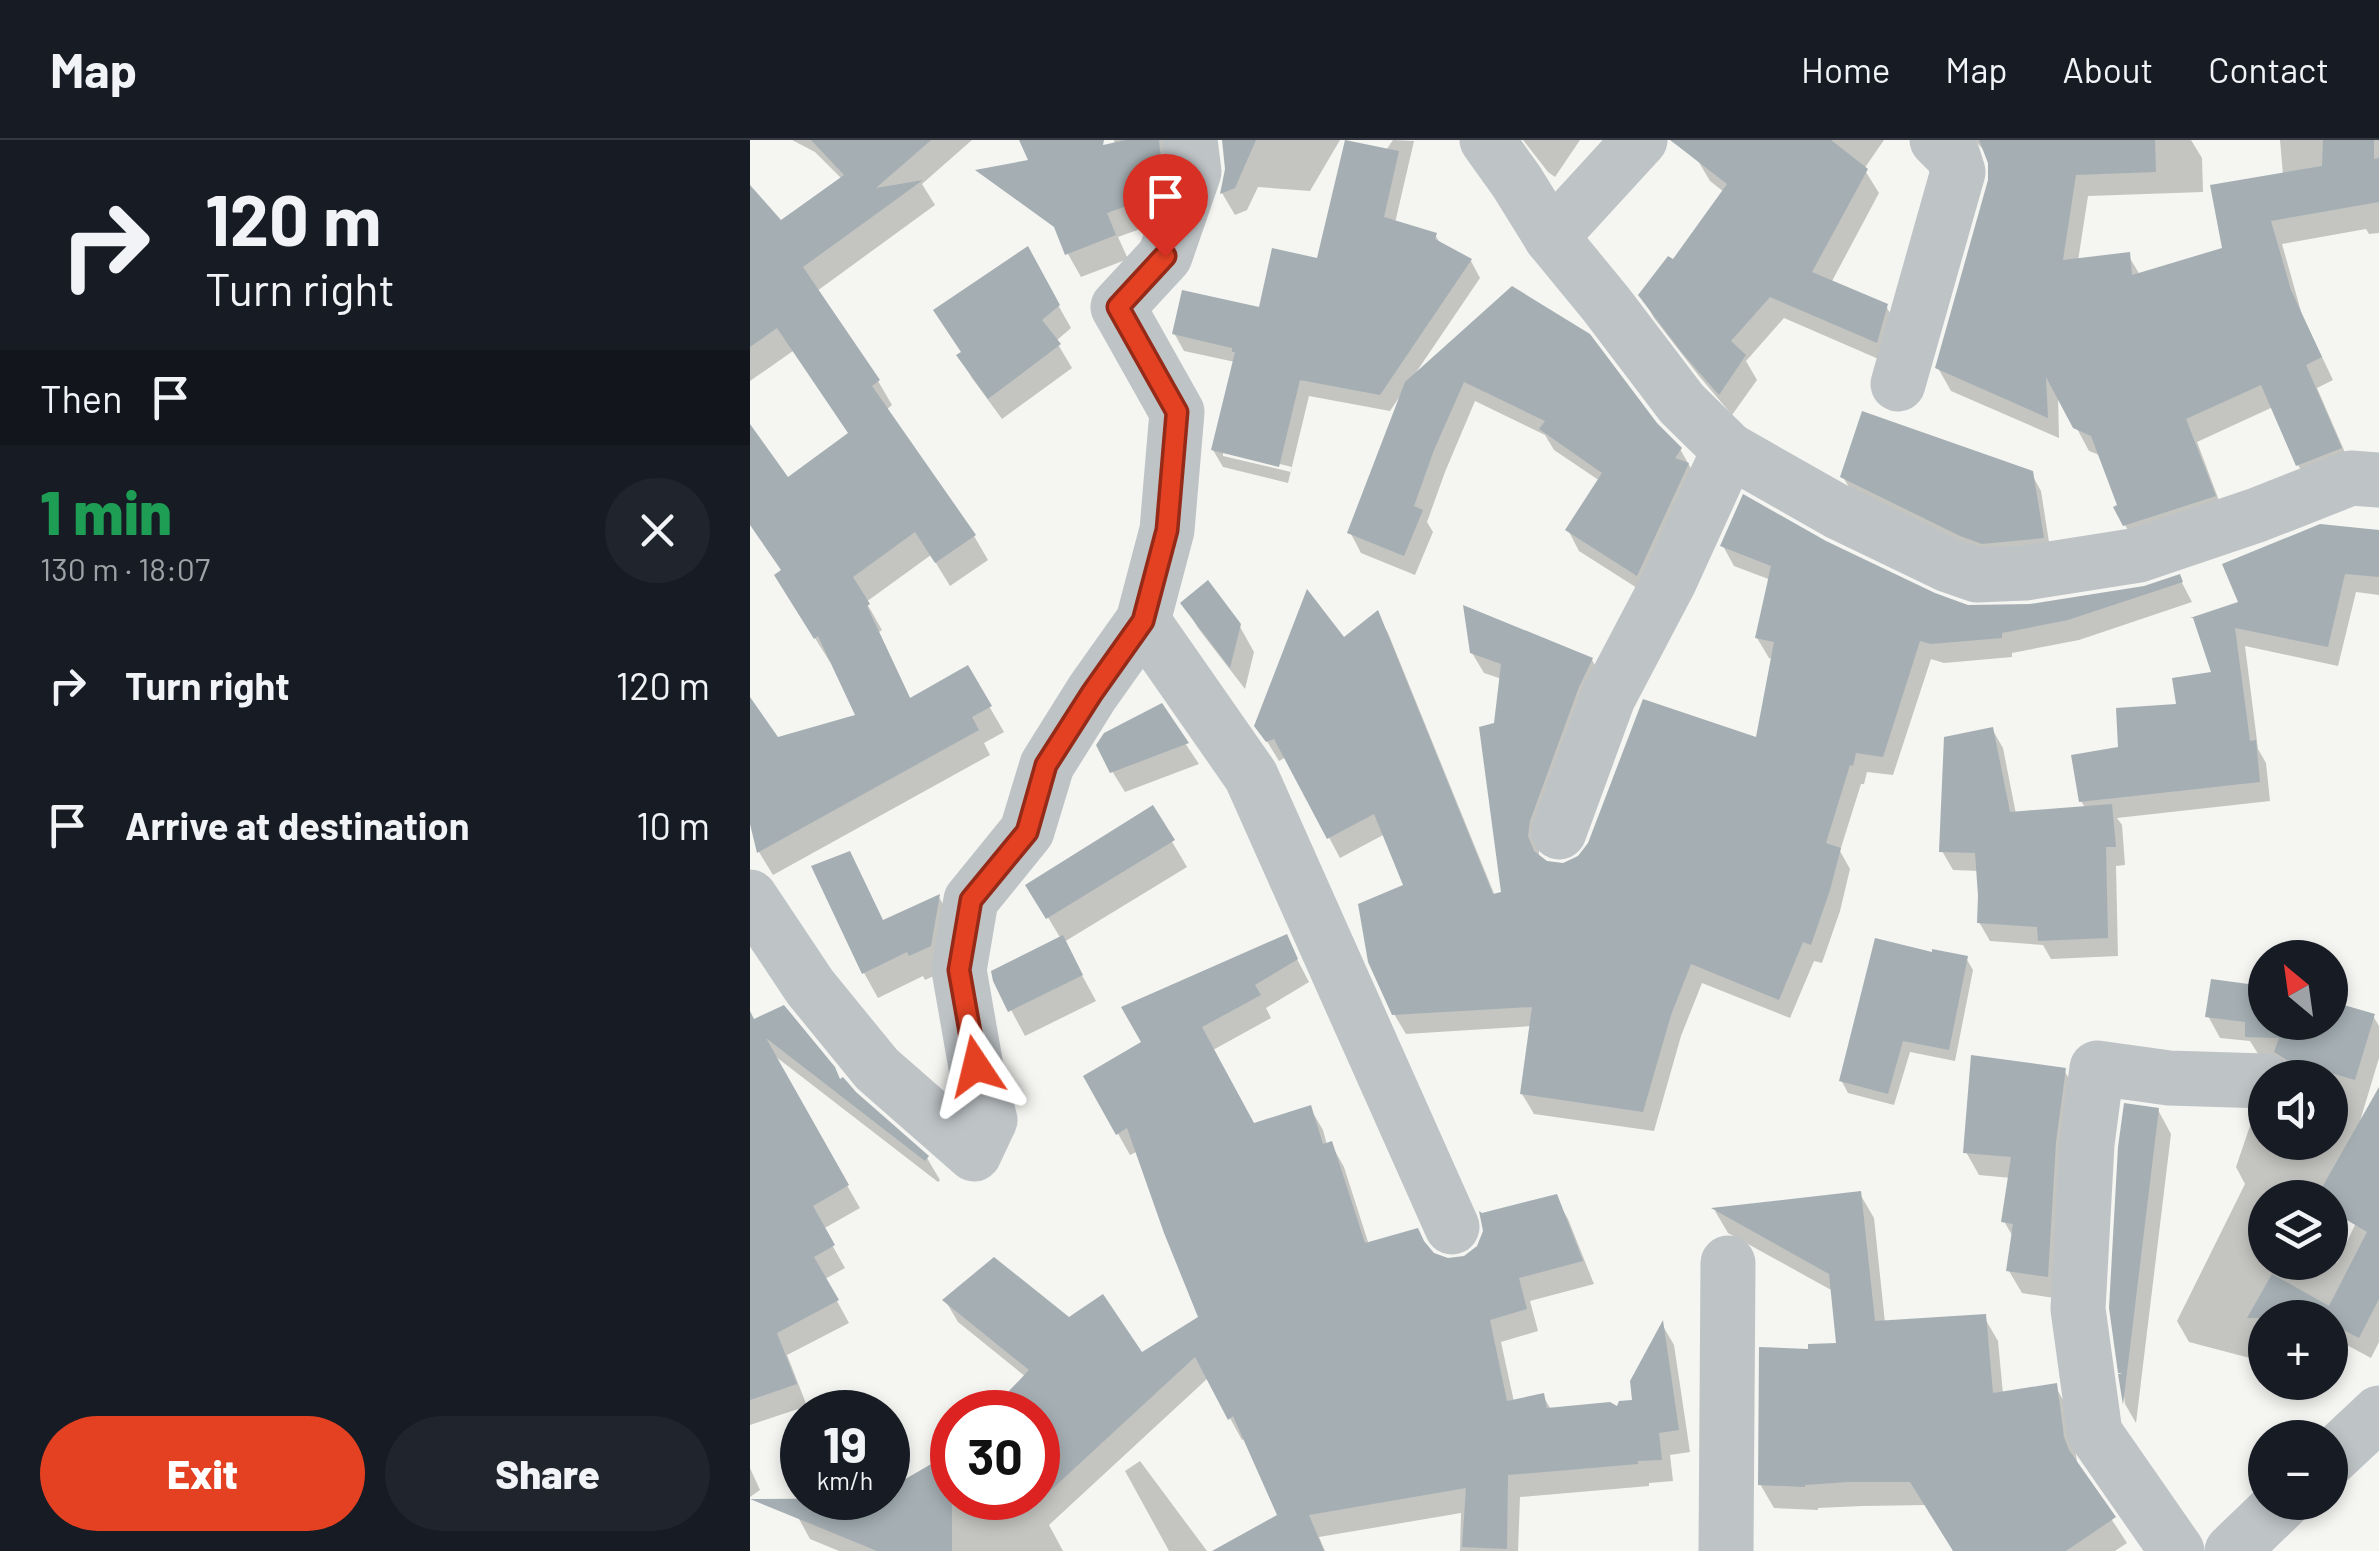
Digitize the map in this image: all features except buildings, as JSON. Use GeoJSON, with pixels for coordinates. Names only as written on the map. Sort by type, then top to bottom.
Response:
{"type":"FeatureCollection","features":[{"type":"Feature","properties":{"kind":"street"},"geometry":{"type":"LineString","coordinates":[[750,897],[810,987],[877,1069],[974,1154],[990,1120],[959,970],[971,900],[1027,832],[1046,765],[1143,621],[1167,530],[1177,412],[1118,307],[1165,256],[1194,172],[1190,140]]}},
{"type":"Feature","properties":{"kind":"street"},"geometry":{"type":"LineString","coordinates":[[1487,140],[1551,236],[1682,404],[1729,450],[1840,512],[1948,564],[1977,575],[2024,574],[2139,555],[2351,478],[2379,480]]}},
{"type":"Feature","properties":{"kind":"street"},"geometry":{"type":"LineString","coordinates":[[1551,236],[1640,140]]}},
{"type":"Feature","properties":{"kind":"street"},"geometry":{"type":"LineString","coordinates":[[1898,384],[1958,172],[1953,156],[1937,140]]}},
{"type":"Feature","properties":{"kind":"street"},"geometry":{"type":"LineString","coordinates":[[1559,832],[1608,698],[1670,580],[1729,450]]}},
{"type":"Feature","properties":{"kind":"street"},"geometry":{"type":"LineString","coordinates":[[1143,621],[1251,776],[1452,1227]]}},
{"type":"Feature","properties":{"kind":"street"},"geometry":{"type":"LineString","coordinates":[[2177,1551],[2095,1433],[2078,1309],[2087,1144],[2097,1068],[2169,1078],[2248,1080]]}},
{"type":"Feature","properties":{"kind":"street"},"geometry":{"type":"LineString","coordinates":[[1726,1551],[1728,1263]]}},
{"type":"Feature","properties":{"kind":"street"},"geometry":{"type":"LineString","coordinates":[[2348,1442],[2379,1413]]}},
{"type":"Feature","properties":{"kind":"street"},"geometry":{"type":"LineString","coordinates":[[2232,1551],[2264,1520]]}},
{"type":"Feature","properties":{"kind":"route"},"geometry":{"type":"LineString","coordinates":[[976,1066],[959,970],[971,900],[1027,832],[1046,765],[1143,621],[1167,530],[1177,412],[1118,307],[1165,256]]}}]}
